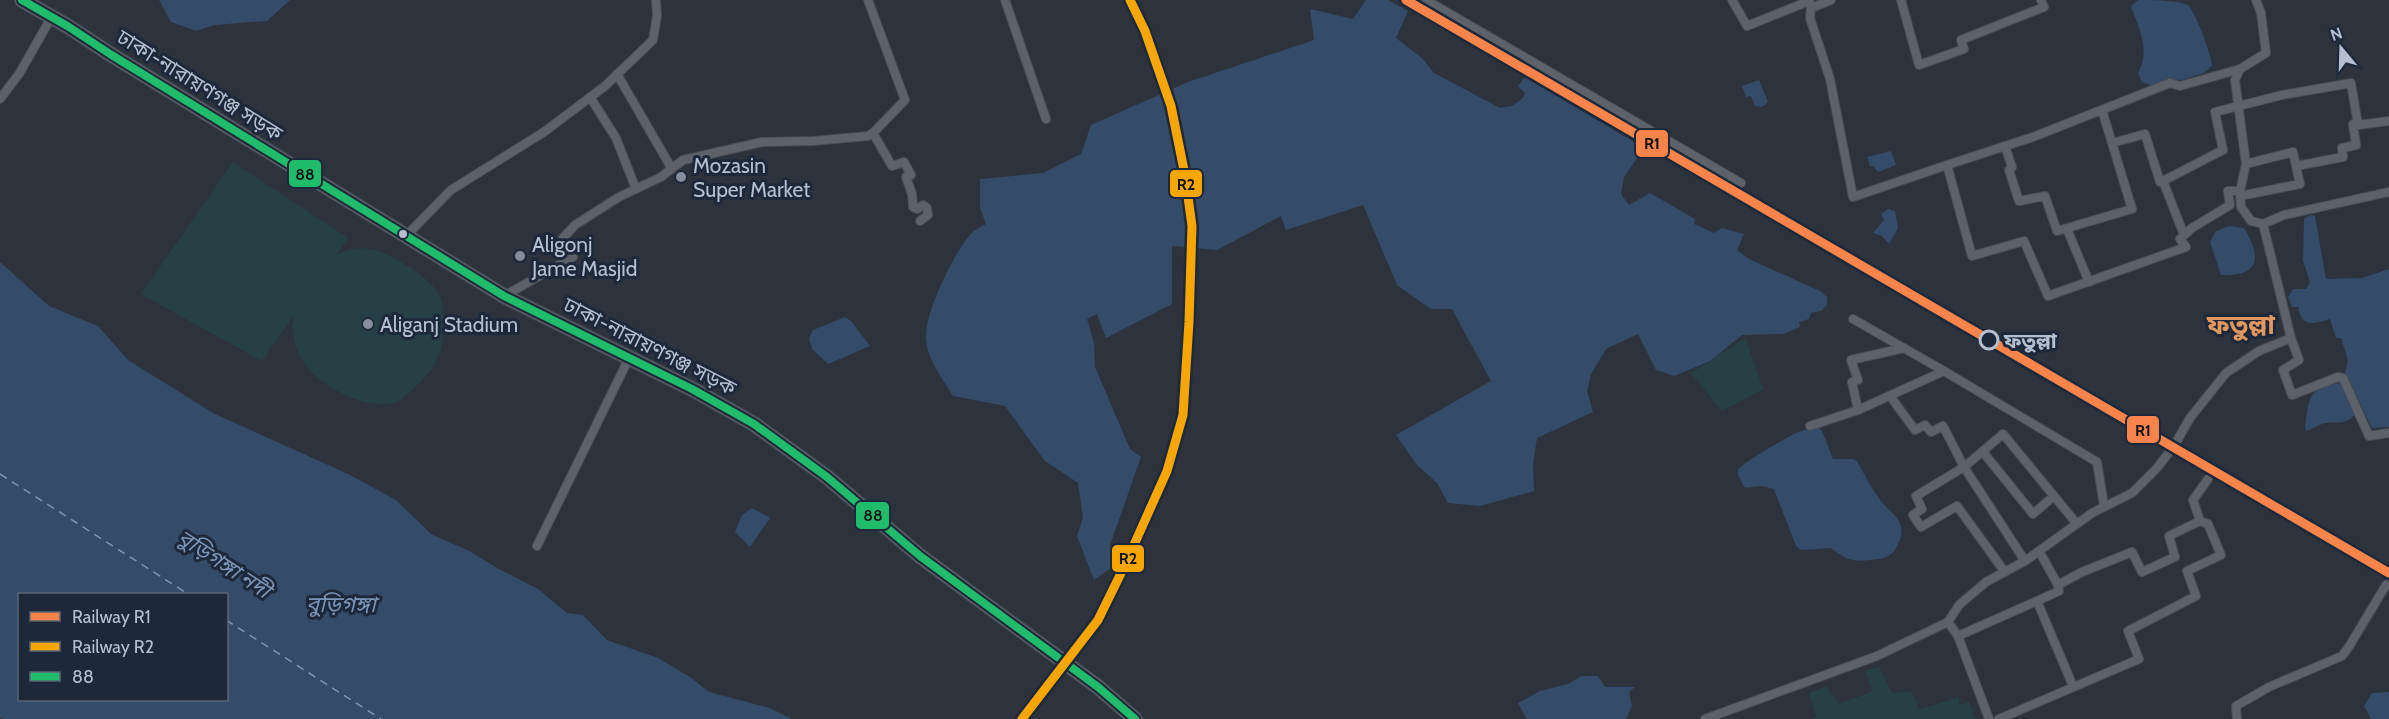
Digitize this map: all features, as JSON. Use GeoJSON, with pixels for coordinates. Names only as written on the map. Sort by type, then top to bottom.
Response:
{"type":"FeatureCollection","features":[{"type":"Feature","properties":{"kind":"highway","name":"ঢাকা-নারায়ণগঞ্জ সড়ক"},"geometry":{"type":"LineString","coordinates":[[21,0],[69,27],[504,296],[692,388],[754,424],[827,477],[920,556],[1098,687],[1135,719]]}},
{"type":"Feature","properties":{"kind":"street"},"geometry":{"type":"LineString","coordinates":[[407,236],[451,190],[544,132],[590,97],[653,40],[657,16],[656,0]]}},
{"type":"Feature","properties":{"kind":"street"},"geometry":{"type":"LineString","coordinates":[[504,296],[573,256],[563,238],[575,225],[619,197],[661,177],[683,160],[762,142],[813,141],[868,136],[873,133],[905,100],[868,0]]}},
{"type":"Feature","properties":{"kind":"street"},"geometry":{"type":"LineString","coordinates":[[1005,0],[1046,119]]}},
{"type":"Feature","properties":{"kind":"street"},"geometry":{"type":"LineString","coordinates":[[1426,0],[1741,183]]}},
{"type":"Feature","properties":{"kind":"street"},"geometry":{"type":"LineString","coordinates":[[1732,0],[1748,26],[1810,3],[1831,0]]}},
{"type":"Feature","properties":{"kind":"street"},"geometry":{"type":"LineString","coordinates":[[1901,0],[1919,65],[1964,49],[1961,40],[2044,7],[2041,0]]}},
{"type":"Feature","properties":{"kind":"street"},"geometry":{"type":"LineString","coordinates":[[1810,3],[1810,18],[1830,80],[1853,197],[2005,146],[2170,83],[2180,86],[2240,69],[2266,53],[2261,13],[2256,0]]}},
{"type":"Feature","properties":{"kind":"street"},"geometry":{"type":"LineString","coordinates":[[0,99],[19,74],[51,18]]}},
{"type":"Feature","properties":{"kind":"street"},"geometry":{"type":"LineString","coordinates":[[2240,69],[2235,81],[2246,164],[2240,193],[2241,207],[2251,221],[2263,224],[2284,215],[2389,192]]}},
{"type":"Feature","properties":{"kind":"street"},"geometry":{"type":"LineString","coordinates":[[617,74],[672,169]]}},
{"type":"Feature","properties":{"kind":"street"},"geometry":{"type":"LineString","coordinates":[[2112,143],[2145,134],[2160,182],[2223,150],[2215,112],[2282,95],[2351,83],[2358,125],[2389,122]]}},
{"type":"Feature","properties":{"kind":"street"},"geometry":{"type":"LineString","coordinates":[[590,97],[616,138],[636,189]]}},
{"type":"Feature","properties":{"kind":"street"},"geometry":{"type":"LineString","coordinates":[[2005,146],[2012,167],[2009,170],[2019,201],[2045,196],[2057,231],[2132,210],[2102,110]]}},
{"type":"Feature","properties":{"kind":"street"},"geometry":{"type":"LineString","coordinates":[[2296,166],[2343,157],[2342,148],[2356,145],[2353,124],[2357,122]]}},
{"type":"Feature","properties":{"kind":"street"},"geometry":{"type":"LineString","coordinates":[[873,133],[892,166],[904,162],[908,167],[911,175],[906,177],[912,194],[913,207],[916,209],[923,205],[927,208],[928,215],[920,220]]}},
{"type":"Feature","properties":{"kind":"street"},"geometry":{"type":"LineString","coordinates":[[1947,165],[1972,256],[2024,241],[2048,296],[2186,247],[2180,239],[2192,228],[2230,205],[2228,191],[2240,193],[2300,184],[2293,152],[2246,164]]}},
{"type":"Feature","properties":{"kind":"street"},"geometry":{"type":"LineString","coordinates":[[2163,180],[2184,236]]}},
{"type":"Feature","properties":{"kind":"street"},"geometry":{"type":"LineString","coordinates":[[2263,224],[2291,338],[2299,360],[2283,370],[2292,395],[2338,377],[2343,378],[2369,436],[2389,434]]}},
{"type":"Feature","properties":{"kind":"street"},"geometry":{"type":"LineString","coordinates":[[2067,229],[2088,282]]}},
{"type":"Feature","properties":{"kind":"street"},"geometry":{"type":"LineString","coordinates":[[1853,319],[2097,462],[2104,506]]}},
{"type":"Feature","properties":{"kind":"street"},"geometry":{"type":"LineString","coordinates":[[1705,719],[1877,656],[1948,622],[1959,605],[1986,582],[2025,561],[2104,506],[2132,493],[2157,468],[2174,446],[2190,418],[2226,373],[2259,351],[2291,338]]}},
{"type":"Feature","properties":{"kind":"street"},"geometry":{"type":"LineString","coordinates":[[1858,410],[1852,382],[1858,380],[1851,360],[1904,348]]}},
{"type":"Feature","properties":{"kind":"street"},"geometry":{"type":"LineString","coordinates":[[537,546],[629,358]]}},
{"type":"Feature","properties":{"kind":"street"},"geometry":{"type":"LineString","coordinates":[[1810,426],[1858,410],[1944,371]]}},
{"type":"Feature","properties":{"kind":"street"},"geometry":{"type":"LineString","coordinates":[[1890,396],[1915,430],[1924,425],[1931,432],[1942,426],[1964,467],[2025,561]]}},
{"type":"Feature","properties":{"kind":"street"},"geometry":{"type":"LineString","coordinates":[[2005,572],[1957,506],[1921,527],[1913,515],[1922,508],[1916,496],[1964,467],[2003,434],[2077,524]]}},
{"type":"Feature","properties":{"kind":"street"},"geometry":{"type":"LineString","coordinates":[[1983,452],[2034,514],[2054,496]]}},
{"type":"Feature","properties":{"kind":"street"},"geometry":{"type":"LineString","coordinates":[[2200,521],[2193,501],[2208,479]]}},
{"type":"Feature","properties":{"kind":"street"},"geometry":{"type":"LineString","coordinates":[[1999,719],[2139,658],[2128,631],[2196,596],[2187,571],[2221,555],[2208,524],[2200,521],[2169,536],[2175,557],[2142,572],[2132,552],[2082,572],[2058,585]]}},
{"type":"Feature","properties":{"kind":"street"},"geometry":{"type":"LineString","coordinates":[[1958,636],[2059,591],[2039,551]]}},
{"type":"Feature","properties":{"kind":"street"},"geometry":{"type":"LineString","coordinates":[[2237,719],[2236,706],[2269,687],[2342,656],[2386,585]]}},
{"type":"Feature","properties":{"kind":"street"},"geometry":{"type":"LineString","coordinates":[[2037,601],[2073,686]]}},
{"type":"Feature","properties":{"kind":"street"},"geometry":{"type":"LineString","coordinates":[[1948,622],[1958,636],[1989,719]]}},
{"type":"Feature","properties":{"kind":"green space"},"geometry":{"type":"Polygon","coordinates":[[[233,162],[348,238],[335,256],[350,250],[366,248],[381,252],[425,278],[438,293],[443,310],[443,332],[437,360],[420,383],[402,398],[383,404],[365,402],[347,396],[315,376],[298,353],[293,334],[294,315],[262,361],[141,294],[233,162]]]}},
{"type":"Feature","properties":{"kind":"green space"},"geometry":{"type":"Polygon","coordinates":[[[1745,338],[1763,389],[1722,411],[1691,373],[1745,338]]]}},
{"type":"Feature","properties":{"kind":"green space"},"geometry":{"type":"Polygon","coordinates":[[[1879,667],[1892,693],[1912,692],[1919,709],[1958,698],[1960,705],[1969,702],[1976,719],[1812,719],[1816,717],[1809,693],[1827,686],[1839,704],[1873,691],[1865,671],[1879,667]]]}},
{"type":"Feature","properties":{"kind":"water"},"geometry":{"type":"Polygon","coordinates":[[[159,0],[290,0],[267,21],[214,25],[196,31],[171,22],[159,0]]]}},
{"type":"Feature","properties":{"kind":"water"},"geometry":{"type":"Polygon","coordinates":[[[1366,0],[1388,0],[1408,11],[1396,38],[1422,58],[1434,73],[1500,108],[1512,106],[1523,98],[1525,93],[1518,86],[1525,77],[1644,148],[1624,177],[1621,194],[1629,205],[1650,193],[1695,219],[1694,224],[1714,233],[1722,228],[1744,234],[1737,250],[1749,259],[1820,291],[1827,297],[1827,305],[1821,311],[1811,313],[1809,319],[1799,322],[1800,327],[1784,334],[1742,335],[1710,361],[1674,376],[1656,370],[1638,334],[1606,349],[1591,374],[1587,391],[1593,412],[1537,438],[1533,464],[1534,491],[1480,506],[1448,503],[1437,483],[1417,465],[1396,435],[1491,381],[1452,309],[1431,309],[1397,285],[1363,205],[1286,230],[1281,216],[1217,250],[1172,246],[1172,304],[1106,338],[1097,314],[1087,319],[1094,343],[1095,367],[1130,449],[1141,457],[1110,545],[1115,565],[1094,580],[1077,536],[1083,518],[1078,483],[1045,461],[1005,406],[953,396],[929,353],[926,337],[927,326],[935,298],[963,244],[973,232],[986,224],[980,208],[980,179],[1043,173],[1081,154],[1091,125],[1188,82],[1314,40],[1310,9],[1353,19],[1366,0]]]}},
{"type":"Feature","properties":{"kind":"water"},"geometry":{"type":"Polygon","coordinates":[[[2138,0],[2171,1],[2188,5],[2203,34],[2212,66],[2204,73],[2182,80],[2168,79],[2153,86],[2142,82],[2138,73],[2142,65],[2144,48],[2131,6],[2138,0]]]}},
{"type":"Feature","properties":{"kind":"water"},"geometry":{"type":"Polygon","coordinates":[[[1759,80],[1768,102],[1762,107],[1755,106],[1751,96],[1746,97],[1742,86],[1759,80]]]}},
{"type":"Feature","properties":{"kind":"water"},"geometry":{"type":"Polygon","coordinates":[[[1891,151],[1896,165],[1878,172],[1870,166],[1867,157],[1891,151]]]}},
{"type":"Feature","properties":{"kind":"water"},"geometry":{"type":"Polygon","coordinates":[[[1888,209],[1895,211],[1898,228],[1889,244],[1882,236],[1873,233],[1884,220],[1881,214],[1888,209]]]}},
{"type":"Feature","properties":{"kind":"water"},"geometry":{"type":"Polygon","coordinates":[[[2310,215],[2315,216],[2326,279],[2362,278],[2389,269],[2389,427],[2372,428],[2345,373],[2348,360],[2341,338],[2336,338],[2330,319],[2313,323],[2305,321],[2298,307],[2292,307],[2288,297],[2293,289],[2306,289],[2310,282],[2303,261],[2304,219],[2310,215]]]}},
{"type":"Feature","properties":{"kind":"water"},"geometry":{"type":"Polygon","coordinates":[[[2230,226],[2244,228],[2253,248],[2254,263],[2244,273],[2221,275],[2210,242],[2216,231],[2230,226]]]}},
{"type":"Feature","properties":{"kind":"water","name":"বুড়িগঙ্গা"},"geometry":{"type":"Polygon","coordinates":[[[0,262],[49,306],[98,326],[128,360],[213,413],[350,475],[396,500],[431,534],[469,551],[538,589],[567,613],[583,615],[607,640],[658,658],[690,677],[709,692],[770,708],[792,719],[3,719],[0,717],[0,262]]]}},
{"type":"Feature","properties":{"kind":"water"},"geometry":{"type":"Polygon","coordinates":[[[845,317],[851,321],[870,346],[828,364],[812,349],[809,338],[813,330],[845,317]]]}},
{"type":"Feature","properties":{"kind":"water"},"geometry":{"type":"Polygon","coordinates":[[[2341,383],[2355,414],[2344,422],[2326,423],[2307,431],[2306,418],[2312,396],[2322,387],[2341,383]]]}},
{"type":"Feature","properties":{"kind":"water"},"geometry":{"type":"Polygon","coordinates":[[[1818,427],[1822,431],[1833,459],[1857,461],[1878,497],[1901,525],[1900,539],[1888,556],[1858,561],[1843,556],[1831,548],[1801,550],[1796,546],[1774,489],[1762,486],[1745,488],[1741,482],[1738,475],[1740,467],[1793,434],[1818,427]]]}},
{"type":"Feature","properties":{"kind":"water"},"geometry":{"type":"Polygon","coordinates":[[[752,508],[770,518],[750,547],[735,532],[742,515],[752,508]]]}},
{"type":"Feature","properties":{"kind":"water"},"geometry":{"type":"Polygon","coordinates":[[[1581,676],[1598,676],[1605,687],[1635,687],[1629,692],[1632,706],[1626,719],[1527,719],[1518,703],[1540,691],[1568,684],[1581,676]]]}},
{"type":"Feature","properties":{"kind":"water"},"geometry":{"type":"Polygon","coordinates":[[[2389,692],[2389,719],[2371,719],[2364,706],[2372,693],[2389,692]]]}},
{"type":"Feature","properties":{"kind":"ferry route"},"geometry":{"type":"LineString","coordinates":[[0,474],[186,593]]}},
{"type":"Feature","properties":{"kind":"ferry route"},"geometry":{"type":"LineString","coordinates":[[228,621],[381,719]]}},
{"type":"Feature","properties":{"kind":"rail line","name":"R2"},"geometry":{"type":"LineString","coordinates":[[1022,719],[1098,620],[1167,471],[1183,415],[1192,226],[1185,175],[1171,106],[1145,31],[1130,0]]}},
{"type":"Feature","properties":{"kind":"rail line","name":"R1"},"geometry":{"type":"LineString","coordinates":[[1406,0],[2389,573]]}},
{"type":"Feature","properties":{"kind":"transit line","name":"88"},"geometry":{"type":"LineString","coordinates":[[22,0],[504,296],[692,389],[754,424],[827,477],[920,556],[1098,687],[1135,719]]}},
{"type":"Feature","properties":{"kind":"place","name":"Mozasin Super Market"},"geometry":{"type":"Point","coordinates":[681,177]}},
{"type":"Feature","properties":{"kind":"place","name":"Aligonj Jame Masjid"},"geometry":{"type":"Point","coordinates":[520,256]}},
{"type":"Feature","properties":{"kind":"place","name":"Aliganj Stadium"},"geometry":{"type":"Point","coordinates":[368,324]}},
{"type":"Feature","properties":{"kind":"place","name":"ফতুল্লা"},"geometry":{"type":"Point","coordinates":[1989,340]}},
{"type":"Feature","properties":{"kind":"district","name":"ফতুল্লা"},"geometry":{"type":"Point","coordinates":[2241,324]}},
{"type":"Feature","properties":{"kind":"water label","name":"বুড়িগঙ্গা নদী"},"geometry":{"type":"Point","coordinates":[224,564]}}]}
